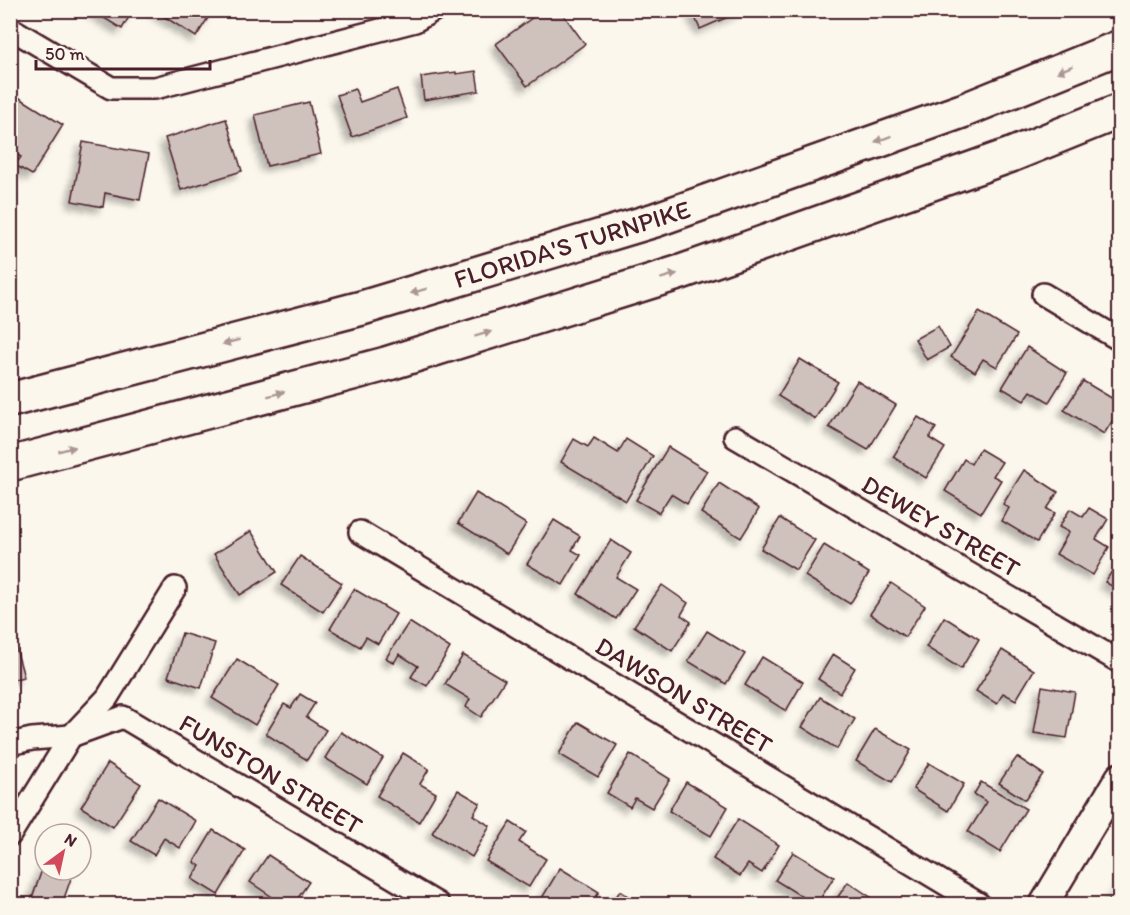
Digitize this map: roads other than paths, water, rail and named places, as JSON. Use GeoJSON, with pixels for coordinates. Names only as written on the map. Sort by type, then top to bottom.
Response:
{"type":"FeatureCollection","features":[{"type":"Feature","properties":{"kind":"highway","name":"FLORIDA'S TURNPIKE"},"geometry":{"type":"LineString","coordinates":[[10,400],[362,308],[655,220],[962,111],[1119,47]]}},
{"type":"Feature","properties":{"kind":"highway"},"geometry":{"type":"LineString","coordinates":[[10,464],[386,364],[681,272],[1011,155],[1119,111]]}},
{"type":"Feature","properties":{"kind":"street"},"geometry":{"type":"LineString","coordinates":[[10,28],[111,88],[155,88],[415,21],[434,10]]}},
{"type":"Feature","properties":{"kind":"street"},"geometry":{"type":"LineString","coordinates":[[1043,294],[1119,340]]}},
{"type":"Feature","properties":{"kind":"street","name":"DEWEY STREET"},"geometry":{"type":"LineString","coordinates":[[735,437],[1119,662]]}},
{"type":"Feature","properties":{"kind":"street","name":"DAWSON STREET"},"geometry":{"type":"LineString","coordinates":[[360,532],[979,904]]}},
{"type":"Feature","properties":{"kind":"street"},"geometry":{"type":"LineString","coordinates":[[10,835],[71,736],[107,698],[175,588]]}},
{"type":"Feature","properties":{"kind":"street","name":"FUNSTON STREET"},"geometry":{"type":"LineString","coordinates":[[71,736],[123,717],[438,904]]}},
{"type":"Feature","properties":{"kind":"street"},"geometry":{"type":"LineString","coordinates":[[10,744],[32,739],[71,736]]}},
{"type":"Feature","properties":{"kind":"street"},"geometry":{"type":"LineString","coordinates":[[1044,904],[1119,777]]}}]}
